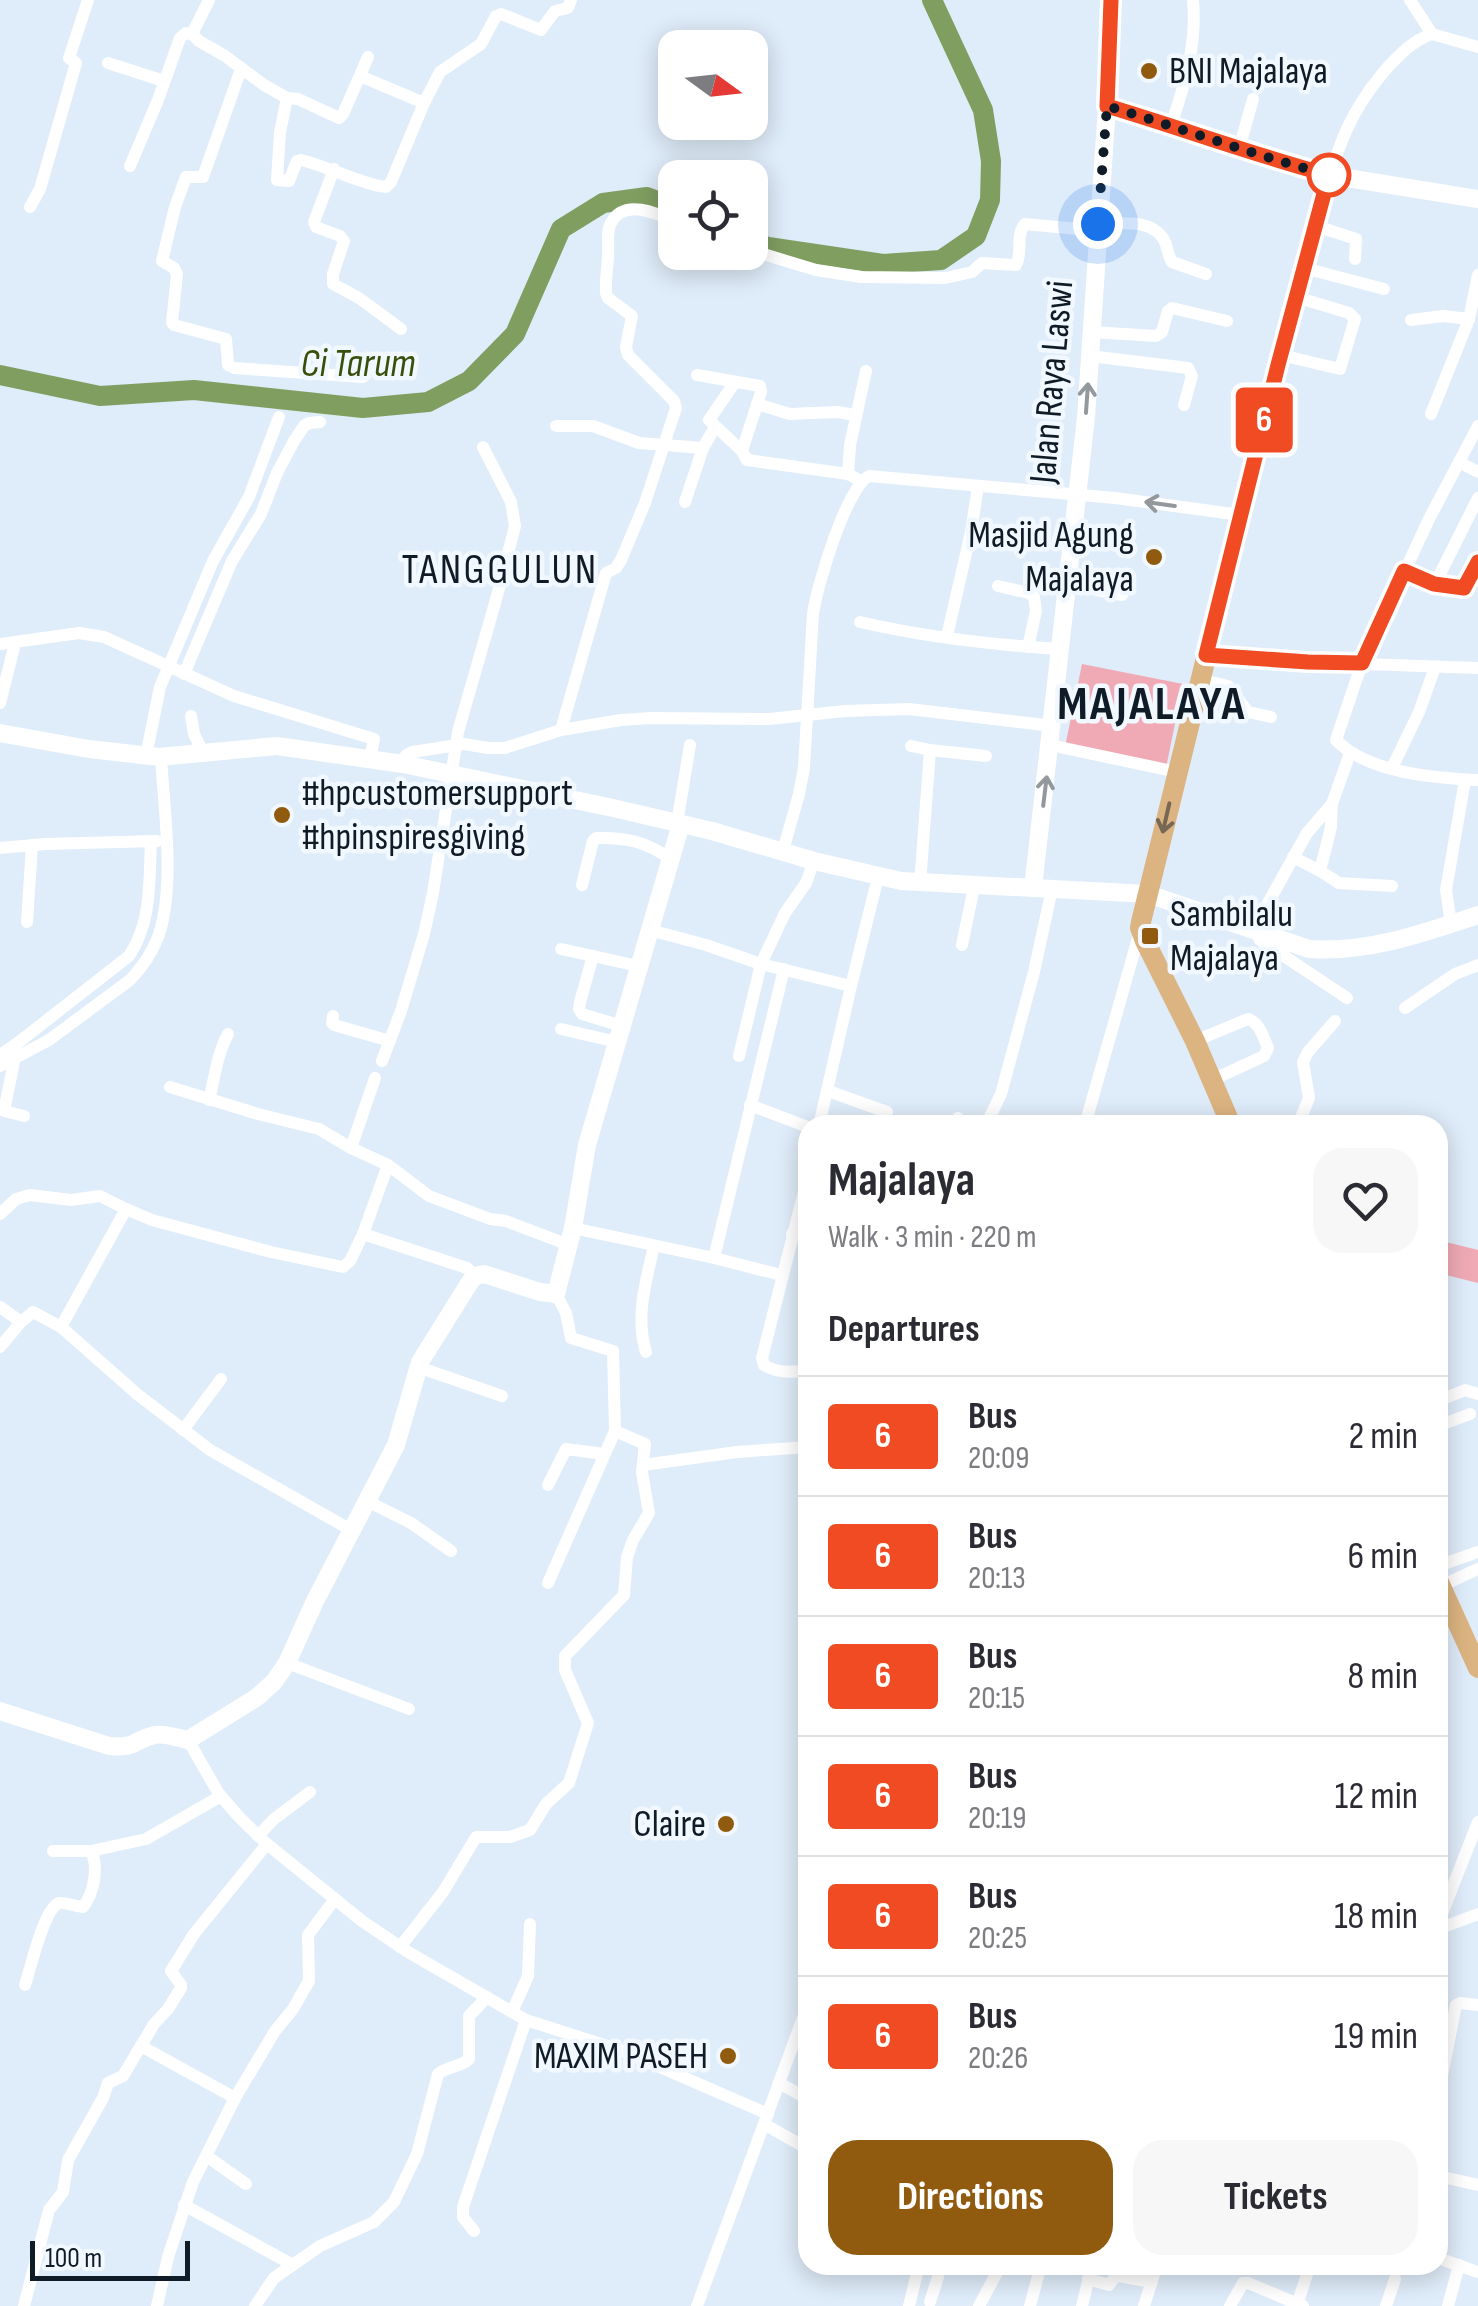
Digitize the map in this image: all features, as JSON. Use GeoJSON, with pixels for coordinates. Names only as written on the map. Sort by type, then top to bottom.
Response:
{"type":"FeatureCollection","features":[{"type":"Feature","properties":{"kind":"main road","name":"Jalan Raya Laswi"},"geometry":{"type":"LineString","coordinates":[[1042,888],[1051,736],[1092,332],[1111,0]]}},
{"type":"Feature","properties":{"kind":"main road"},"geometry":{"type":"LineString","coordinates":[[1107,106],[1329,175],[1478,199]]}},
{"type":"Feature","properties":{"kind":"main road"},"geometry":{"type":"LineString","coordinates":[[1227,1115],[1141,925],[1199,678],[1329,175]]}},
{"type":"Feature","properties":{"kind":"main road"},"geometry":{"type":"LineString","coordinates":[[0,734],[88,750],[154,756],[278,746],[370,758],[452,774],[675,840],[783,851],[874,890],[920,884],[973,896],[1042,888],[1147,897],[1310,949],[1402,940],[1478,915]]}},
{"type":"Feature","properties":{"kind":"main road"},"geometry":{"type":"LineString","coordinates":[[0,1711],[108,1746],[132,1746],[159,1734],[188,1740],[256,1698],[274,1682],[396,1444],[428,1346],[476,1276],[484,1274],[556,1294],[571,1236],[583,1162],[675,840]]}},
{"type":"Feature","properties":{"kind":"main road"},"geometry":{"type":"LineString","coordinates":[[1448,1603],[1475,1654]]}},
{"type":"Feature","properties":{"kind":"street"},"geometry":{"type":"LineString","coordinates":[[30,207],[40,189],[76,64],[69,58],[88,0]]}},
{"type":"Feature","properties":{"kind":"street"},"geometry":{"type":"LineString","coordinates":[[192,34],[209,0]]}},
{"type":"Feature","properties":{"kind":"street"},"geometry":{"type":"LineString","coordinates":[[287,98],[277,179],[289,180],[301,160],[388,186],[440,72],[481,44],[498,14],[541,30],[555,10],[568,8],[571,0]]}},
{"type":"Feature","properties":{"kind":"street"},"geometry":{"type":"LineString","coordinates":[[1171,125],[1191,56],[1193,0]]}},
{"type":"Feature","properties":{"kind":"street"},"geometry":{"type":"LineString","coordinates":[[1410,0],[1432,34],[1478,47]]}},
{"type":"Feature","properties":{"kind":"street"},"geometry":{"type":"LineString","coordinates":[[130,166],[180,38],[186,33],[264,86],[340,118],[368,56]]}},
{"type":"Feature","properties":{"kind":"street"},"geometry":{"type":"LineString","coordinates":[[1329,175],[1360,104],[1412,44],[1432,34]]}},
{"type":"Feature","properties":{"kind":"street"},"geometry":{"type":"LineString","coordinates":[[108,63],[164,81]]}},
{"type":"Feature","properties":{"kind":"street"},"geometry":{"type":"LineString","coordinates":[[242,69],[203,176],[185,179],[175,207],[162,261],[176,272],[172,323],[226,340],[228,365],[234,368],[363,377]]}},
{"type":"Feature","properties":{"kind":"street"},"geometry":{"type":"LineString","coordinates":[[360,76],[424,103]]}},
{"type":"Feature","properties":{"kind":"street"},"geometry":{"type":"LineString","coordinates":[[1239,149],[1253,99]]}},
{"type":"Feature","properties":{"kind":"street"},"geometry":{"type":"LineString","coordinates":[[334,169],[314,222],[316,227],[337,234],[344,241],[333,284],[400,329]]}},
{"type":"Feature","properties":{"kind":"street"},"geometry":{"type":"LineString","coordinates":[[561,730],[605,577],[621,560],[645,503],[676,404],[628,355],[632,316],[608,298],[605,279],[609,230],[614,218],[640,208],[658,215]]}},
{"type":"Feature","properties":{"kind":"street"},"geometry":{"type":"LineString","coordinates":[[768,255],[816,270],[860,277],[944,278],[972,272],[985,263],[1016,265],[1020,232],[1026,224],[1148,226],[1164,239],[1172,262],[1206,274]]}},
{"type":"Feature","properties":{"kind":"street"},"geometry":{"type":"LineString","coordinates":[[1316,226],[1354,238],[1355,259]]}},
{"type":"Feature","properties":{"kind":"street"},"geometry":{"type":"LineString","coordinates":[[1304,268],[1384,288]]}},
{"type":"Feature","properties":{"kind":"street"},"geometry":{"type":"LineString","coordinates":[[1431,414],[1470,319],[1478,275]]}},
{"type":"Feature","properties":{"kind":"street"},"geometry":{"type":"LineString","coordinates":[[1281,354],[1340,369],[1351,335],[1355,319],[1352,314],[1296,297]]}},
{"type":"Feature","properties":{"kind":"street"},"geometry":{"type":"LineString","coordinates":[[1092,332],[1156,336],[1162,332],[1172,308],[1228,321]]}},
{"type":"Feature","properties":{"kind":"street"},"geometry":{"type":"LineString","coordinates":[[1411,320],[1443,316],[1470,319]]}},
{"type":"Feature","properties":{"kind":"street"},"geometry":{"type":"LineString","coordinates":[[1090,356],[1188,368],[1192,376],[1184,405]]}},
{"type":"Feature","properties":{"kind":"street"},"geometry":{"type":"LineString","coordinates":[[783,851],[799,794],[808,715],[812,614],[852,493],[856,415],[866,371]]}},
{"type":"Feature","properties":{"kind":"street"},"geometry":{"type":"LineString","coordinates":[[697,375],[760,386],[742,451],[750,462],[855,477],[1116,498],[1241,515]]}},
{"type":"Feature","properties":{"kind":"street"},"geometry":{"type":"LineString","coordinates":[[685,502],[712,425],[710,416],[735,382]]}},
{"type":"Feature","properties":{"kind":"street"},"geometry":{"type":"LineString","coordinates":[[756,404],[790,414],[856,415]]}},
{"type":"Feature","properties":{"kind":"street"},"geometry":{"type":"LineString","coordinates":[[693,413],[742,451]]}},
{"type":"Feature","properties":{"kind":"street"},"geometry":{"type":"LineString","coordinates":[[247,521],[278,417]]}},
{"type":"Feature","properties":{"kind":"street"},"geometry":{"type":"LineString","coordinates":[[0,1066],[7,1056],[130,980],[144,961],[166,881],[154,756],[154,706],[176,671],[213,561],[247,521],[304,426],[320,422]]}},
{"type":"Feature","properties":{"kind":"street"},"geometry":{"type":"LineString","coordinates":[[556,426],[601,427],[625,440],[703,448]]}},
{"type":"Feature","properties":{"kind":"street"},"geometry":{"type":"LineString","coordinates":[[1451,924],[1446,890],[1471,780],[1410,774],[1350,753],[1336,737],[1362,663],[1404,571],[1459,462],[1474,443],[1478,426]]}},
{"type":"Feature","properties":{"kind":"street"},"geometry":{"type":"LineString","coordinates":[[382,1061],[424,934],[455,745],[515,526],[511,502],[483,448]]}},
{"type":"Feature","properties":{"kind":"street"},"geometry":{"type":"LineString","coordinates":[[1459,462],[1478,472]]}},
{"type":"Feature","properties":{"kind":"street"},"geometry":{"type":"LineString","coordinates":[[947,636],[978,486]]}},
{"type":"Feature","properties":{"kind":"street"},"geometry":{"type":"LineString","coordinates":[[1434,584],[1478,498]]}},
{"type":"Feature","properties":{"kind":"street"},"geometry":{"type":"LineString","coordinates":[[1404,571],[1434,584],[1464,588],[1478,562]]}},
{"type":"Feature","properties":{"kind":"street"},"geometry":{"type":"LineString","coordinates":[[1068,584],[1122,596]]}},
{"type":"Feature","properties":{"kind":"street"},"geometry":{"type":"LineString","coordinates":[[998,586],[1034,596],[1036,611],[1028,647]]}},
{"type":"Feature","properties":{"kind":"street"},"geometry":{"type":"LineString","coordinates":[[860,622],[1028,647],[1061,648]]}},
{"type":"Feature","properties":{"kind":"street"},"geometry":{"type":"LineString","coordinates":[[0,644],[79,634],[104,637],[234,696],[374,739],[370,758]]}},
{"type":"Feature","properties":{"kind":"street"},"geometry":{"type":"LineString","coordinates":[[0,703],[15,643]]}},
{"type":"Feature","properties":{"kind":"street"},"geometry":{"type":"LineString","coordinates":[[1206,655],[1478,668]]}},
{"type":"Feature","properties":{"kind":"street"},"geometry":{"type":"LineString","coordinates":[[1392,768],[1420,712],[1435,667]]}},
{"type":"Feature","properties":{"kind":"street"},"geometry":{"type":"LineString","coordinates":[[1199,678],[1228,686],[1248,712],[1271,717]]}},
{"type":"Feature","properties":{"kind":"street"},"geometry":{"type":"LineString","coordinates":[[403,764],[409,753],[455,745],[505,748],[561,730],[621,720],[768,719],[909,709],[1051,736],[1177,772]]}},
{"type":"Feature","properties":{"kind":"street"},"geometry":{"type":"LineString","coordinates":[[191,716],[202,754]]}},
{"type":"Feature","properties":{"kind":"street"},"geometry":{"type":"LineString","coordinates":[[582,885],[596,838],[650,845],[675,840],[690,745]]}},
{"type":"Feature","properties":{"kind":"street"},"geometry":{"type":"LineString","coordinates":[[910,746],[986,756]]}},
{"type":"Feature","properties":{"kind":"street"},"geometry":{"type":"LineString","coordinates":[[920,884],[930,750]]}},
{"type":"Feature","properties":{"kind":"street"},"geometry":{"type":"LineString","coordinates":[[1320,871],[1332,804],[1350,753]]}},
{"type":"Feature","properties":{"kind":"street"},"geometry":{"type":"LineString","coordinates":[[1332,804],[1307,833],[1254,928],[1260,940],[1347,998]]}},
{"type":"Feature","properties":{"kind":"street"},"geometry":{"type":"LineString","coordinates":[[0,848],[160,838]]}},
{"type":"Feature","properties":{"kind":"street"},"geometry":{"type":"LineString","coordinates":[[27,922],[32,845]]}},
{"type":"Feature","properties":{"kind":"street"},"geometry":{"type":"LineString","coordinates":[[1292,857],[1346,884],[1392,886]]}},
{"type":"Feature","properties":{"kind":"street"},"geometry":{"type":"LineString","coordinates":[[739,1056],[762,964],[785,913],[806,884],[814,864]]}},
{"type":"Feature","properties":{"kind":"street"},"geometry":{"type":"LineString","coordinates":[[991,1115],[1002,1094],[1034,972],[1042,888]]}},
{"type":"Feature","properties":{"kind":"street"},"geometry":{"type":"LineString","coordinates":[[822,1115],[874,890]]}},
{"type":"Feature","properties":{"kind":"street"},"geometry":{"type":"LineString","coordinates":[[962,945],[973,896]]}},
{"type":"Feature","properties":{"kind":"street"},"geometry":{"type":"LineString","coordinates":[[1088,1115],[1141,925]]}},
{"type":"Feature","properties":{"kind":"street"},"geometry":{"type":"LineString","coordinates":[[650,930],[851,986]]}},
{"type":"Feature","properties":{"kind":"street"},"geometry":{"type":"LineString","coordinates":[[560,949],[638,966]]}},
{"type":"Feature","properties":{"kind":"street"},"geometry":{"type":"LineString","coordinates":[[593,956],[580,1009],[582,1014],[619,1034]]}},
{"type":"Feature","properties":{"kind":"street"},"geometry":{"type":"LineString","coordinates":[[1405,1008],[1455,974],[1478,965]]}},
{"type":"Feature","properties":{"kind":"street"},"geometry":{"type":"LineString","coordinates":[[714,1258],[784,969]]}},
{"type":"Feature","properties":{"kind":"street"},"geometry":{"type":"LineString","coordinates":[[332,1016],[334,1025],[390,1041]]}},
{"type":"Feature","properties":{"kind":"street"},"geometry":{"type":"LineString","coordinates":[[1195,1041],[1248,1019],[1255,1022],[1268,1048],[1264,1056],[1212,1080]]}},
{"type":"Feature","properties":{"kind":"street"},"geometry":{"type":"LineString","coordinates":[[1302,1115],[1310,1098],[1304,1062],[1335,1021]]}},
{"type":"Feature","properties":{"kind":"street"},"geometry":{"type":"LineString","coordinates":[[561,1029],[619,1034]]}},
{"type":"Feature","properties":{"kind":"street"},"geometry":{"type":"LineString","coordinates":[[210,1100],[221,1058],[219,1051],[228,1034]]}},
{"type":"Feature","properties":{"kind":"street"},"geometry":{"type":"LineString","coordinates":[[7,1056],[4,1111],[24,1116]]}},
{"type":"Feature","properties":{"kind":"street"},"geometry":{"type":"LineString","coordinates":[[351,1148],[375,1078]]}},
{"type":"Feature","properties":{"kind":"street"},"geometry":{"type":"LineString","coordinates":[[170,1087],[320,1129],[388,1165],[428,1196],[490,1219],[571,1236],[654,1246],[781,1276]]}},
{"type":"Feature","properties":{"kind":"street"},"geometry":{"type":"LineString","coordinates":[[828,1090],[886,1112]]}},
{"type":"Feature","properties":{"kind":"street"},"geometry":{"type":"LineString","coordinates":[[750,1105],[798,1123]]}},
{"type":"Feature","properties":{"kind":"street"},"geometry":{"type":"LineString","coordinates":[[0,1214],[16,1199],[30,1194],[71,1200],[100,1196],[152,1220],[342,1267],[350,1262],[363,1234],[388,1165]]}},
{"type":"Feature","properties":{"kind":"street"},"geometry":{"type":"LineString","coordinates":[[62,1327],[126,1209]]}},
{"type":"Feature","properties":{"kind":"street"},"geometry":{"type":"LineString","coordinates":[[798,1212],[762,1362],[779,1371],[798,1372]]}},
{"type":"Feature","properties":{"kind":"street"},"geometry":{"type":"LineString","coordinates":[[363,1234],[467,1268],[476,1276]]}},
{"type":"Feature","properties":{"kind":"street"},"geometry":{"type":"LineString","coordinates":[[792,1234],[798,1236]]}},
{"type":"Feature","properties":{"kind":"street"},"geometry":{"type":"LineString","coordinates":[[646,1352],[642,1304],[654,1246]]}},
{"type":"Feature","properties":{"kind":"street"},"geometry":{"type":"LineString","coordinates":[[548,1583],[615,1431],[613,1351],[571,1338],[566,1313],[556,1294]]}},
{"type":"Feature","properties":{"kind":"street"},"geometry":{"type":"LineString","coordinates":[[0,1307],[22,1322]]}},
{"type":"Feature","properties":{"kind":"street"},"geometry":{"type":"LineString","coordinates":[[0,1347],[32,1312],[62,1327],[183,1430],[251,1474],[351,1530]]}},
{"type":"Feature","properties":{"kind":"street"},"geometry":{"type":"LineString","coordinates":[[418,1367],[502,1396]]}},
{"type":"Feature","properties":{"kind":"street"},"geometry":{"type":"LineString","coordinates":[[183,1430],[221,1379]]}},
{"type":"Feature","properties":{"kind":"street"},"geometry":{"type":"LineString","coordinates":[[1448,1396],[1465,1390],[1478,1394]]}},
{"type":"Feature","properties":{"kind":"street"},"geometry":{"type":"LineString","coordinates":[[1448,1422],[1470,1414]]}},
{"type":"Feature","properties":{"kind":"street"},"geometry":{"type":"LineString","coordinates":[[400,1947],[442,1892],[476,1837],[506,1838],[523,1833],[536,1824],[546,1804],[569,1783],[587,1730],[586,1717],[564,1659],[570,1648],[624,1595],[626,1557],[649,1513],[644,1442],[615,1431]]}},
{"type":"Feature","properties":{"kind":"street"},"geometry":{"type":"LineString","coordinates":[[643,1465],[798,1448]]}},
{"type":"Feature","properties":{"kind":"street"},"geometry":{"type":"LineString","coordinates":[[548,1485],[566,1450],[604,1454]]}},
{"type":"Feature","properties":{"kind":"street"},"geometry":{"type":"LineString","coordinates":[[367,1501],[410,1523],[451,1551]]}},
{"type":"Feature","properties":{"kind":"street"},"geometry":{"type":"LineString","coordinates":[[1448,1578],[1478,1552]]}},
{"type":"Feature","properties":{"kind":"street"},"geometry":{"type":"LineString","coordinates":[[1448,1582],[1478,1569]]}},
{"type":"Feature","properties":{"kind":"street"},"geometry":{"type":"LineString","coordinates":[[287,1663],[408,1709]]}},
{"type":"Feature","properties":{"kind":"street"},"geometry":{"type":"LineString","coordinates":[[188,1740],[220,1795],[263,1840],[400,1947],[526,2020],[623,2051],[766,2119],[798,2142]]}},
{"type":"Feature","properties":{"kind":"street"},"geometry":{"type":"LineString","coordinates":[[24,2306],[49,2210],[62,2192],[68,2160],[108,2083],[124,2076],[158,2018],[168,2009],[181,1988],[171,1971],[263,1840],[274,1818],[310,1792]]}},
{"type":"Feature","properties":{"kind":"street"},"geometry":{"type":"LineString","coordinates":[[53,1851],[91,1851],[146,1839],[220,1795]]}},
{"type":"Feature","properties":{"kind":"street"},"geometry":{"type":"LineString","coordinates":[[1448,1901],[1478,1822]]}},
{"type":"Feature","properties":{"kind":"street"},"geometry":{"type":"LineString","coordinates":[[25,1985],[44,1923],[56,1905],[83,1908],[90,1898],[96,1863],[91,1851]]}},
{"type":"Feature","properties":{"kind":"street"},"geometry":{"type":"LineString","coordinates":[[157,2306],[193,2182],[235,2098],[309,1981],[308,1935],[335,1899]]}},
{"type":"Feature","properties":{"kind":"street"},"geometry":{"type":"LineString","coordinates":[[1448,1924],[1478,1914]]}},
{"type":"Feature","properties":{"kind":"street"},"geometry":{"type":"LineString","coordinates":[[512,2012],[528,1976],[530,1924]]}},
{"type":"Feature","properties":{"kind":"street"},"geometry":{"type":"LineString","coordinates":[[254,2306],[274,2278],[320,2246],[374,2222],[394,2202],[417,2154],[438,2074],[469,2059],[469,2016],[487,1998]]}},
{"type":"Feature","properties":{"kind":"street"},"geometry":{"type":"LineString","coordinates":[[1448,2048],[1457,2004],[1478,2005]]}},
{"type":"Feature","properties":{"kind":"street"},"geometry":{"type":"LineString","coordinates":[[474,2232],[462,2214],[463,2207],[526,2020]]}},
{"type":"Feature","properties":{"kind":"street"},"geometry":{"type":"LineString","coordinates":[[698,2306],[798,2031]]}},
{"type":"Feature","properties":{"kind":"street"},"geometry":{"type":"LineString","coordinates":[[141,2046],[235,2098]]}},
{"type":"Feature","properties":{"kind":"street"},"geometry":{"type":"LineString","coordinates":[[779,2083],[798,2093]]}},
{"type":"Feature","properties":{"kind":"street"},"geometry":{"type":"LineString","coordinates":[[208,2157],[246,2184]]}},
{"type":"Feature","properties":{"kind":"street"},"geometry":{"type":"LineString","coordinates":[[1448,2178],[1478,2184]]}},
{"type":"Feature","properties":{"kind":"street"},"geometry":{"type":"LineString","coordinates":[[184,2205],[293,2265]]}},
{"type":"Feature","properties":{"kind":"street"},"geometry":{"type":"LineString","coordinates":[[1448,2261],[1478,2272]]}},
{"type":"Feature","properties":{"kind":"street"},"geometry":{"type":"LineString","coordinates":[[1448,2306],[1459,2265]]}},
{"type":"Feature","properties":{"kind":"street"},"geometry":{"type":"LineString","coordinates":[[909,2306],[917,2275]]}},
{"type":"Feature","properties":{"kind":"street"},"geometry":{"type":"LineString","coordinates":[[979,2306],[996,2275]]}},
{"type":"Feature","properties":{"kind":"street"},"geometry":{"type":"LineString","coordinates":[[1030,2306],[1038,2275]]}},
{"type":"Feature","properties":{"kind":"street"},"geometry":{"type":"LineString","coordinates":[[1082,2306],[1089,2275]]}},
{"type":"Feature","properties":{"kind":"street"},"geometry":{"type":"LineString","coordinates":[[1095,2275],[1110,2285],[1118,2276],[1152,2282]]}},
{"type":"Feature","properties":{"kind":"street"},"geometry":{"type":"LineString","coordinates":[[1144,2306],[1154,2275]]}},
{"type":"Feature","properties":{"kind":"street"},"geometry":{"type":"LineString","coordinates":[[1230,2306],[1242,2283],[1248,2282],[1301,2304],[1308,2275]]}},
{"type":"Feature","properties":{"kind":"street"},"geometry":{"type":"LineString","coordinates":[[933,2305],[938,2277]]}},
{"type":"Feature","properties":{"kind":"street"},"geometry":{"type":"LineString","coordinates":[[1386,2306],[1395,2279]]}},
{"type":"Feature","properties":{"kind":"shaded area"},"geometry":{"type":"Polygon","coordinates":[[[1082,664],[1183,684],[1166,768],[1065,747],[1082,664]]]}},
{"type":"Feature","properties":{"kind":"shaded area"},"geometry":{"type":"Polygon","coordinates":[[[1448,1242],[1478,1250],[1478,1283],[1448,1276],[1448,1242]]]}},
{"type":"Feature","properties":{"kind":"waterway","name":"Ci Tarum"},"geometry":{"type":"LineString","coordinates":[[768,247],[883,264],[941,260],[976,236],[990,200],[991,161],[983,110],[932,0]]}},
{"type":"Feature","properties":{"kind":"waterway","name":"Ci Tarum"},"geometry":{"type":"LineString","coordinates":[[0,375],[100,396],[194,390],[363,408],[428,402],[469,381],[515,334],[561,229],[603,203],[647,197],[658,201]]}},
{"type":"Feature","properties":{"kind":"bus line","name":"6"},"geometry":{"type":"LineString","coordinates":[[1111,0],[1107,106],[1329,175],[1206,655],[1362,663],[1404,571],[1434,584],[1464,588],[1478,562]]}},
{"type":"Feature","properties":{"kind":"place","name":"BNI Majalaya"},"geometry":{"type":"Point","coordinates":[1149,71]}},
{"type":"Feature","properties":{"kind":"place","name":"Masjid Agung Majalaya"},"geometry":{"type":"Point","coordinates":[1154,557]}},
{"type":"Feature","properties":{"kind":"place","name":"#hpcustomersupport #hpinspiresgiving"},"geometry":{"type":"Point","coordinates":[282,815]}},
{"type":"Feature","properties":{"kind":"place","name":"Sambilalu Majalaya"},"geometry":{"type":"Point","coordinates":[1150,936]}},
{"type":"Feature","properties":{"kind":"place","name":"Claire"},"geometry":{"type":"Point","coordinates":[726,1824]}},
{"type":"Feature","properties":{"kind":"place","name":"MAXIM PASEH"},"geometry":{"type":"Point","coordinates":[728,2056]}},
{"type":"Feature","properties":{"kind":"district","name":"TANGGULUN"},"geometry":{"type":"Point","coordinates":[500,570]}},
{"type":"Feature","properties":{"kind":"district","name":"MAJALAYA"},"geometry":{"type":"Point","coordinates":[1152,704]}},
{"type":"Feature","properties":{"kind":"route"},"geometry":{"type":"LineString","coordinates":[[1098,224],[1107,106],[1329,175]]}}]}
